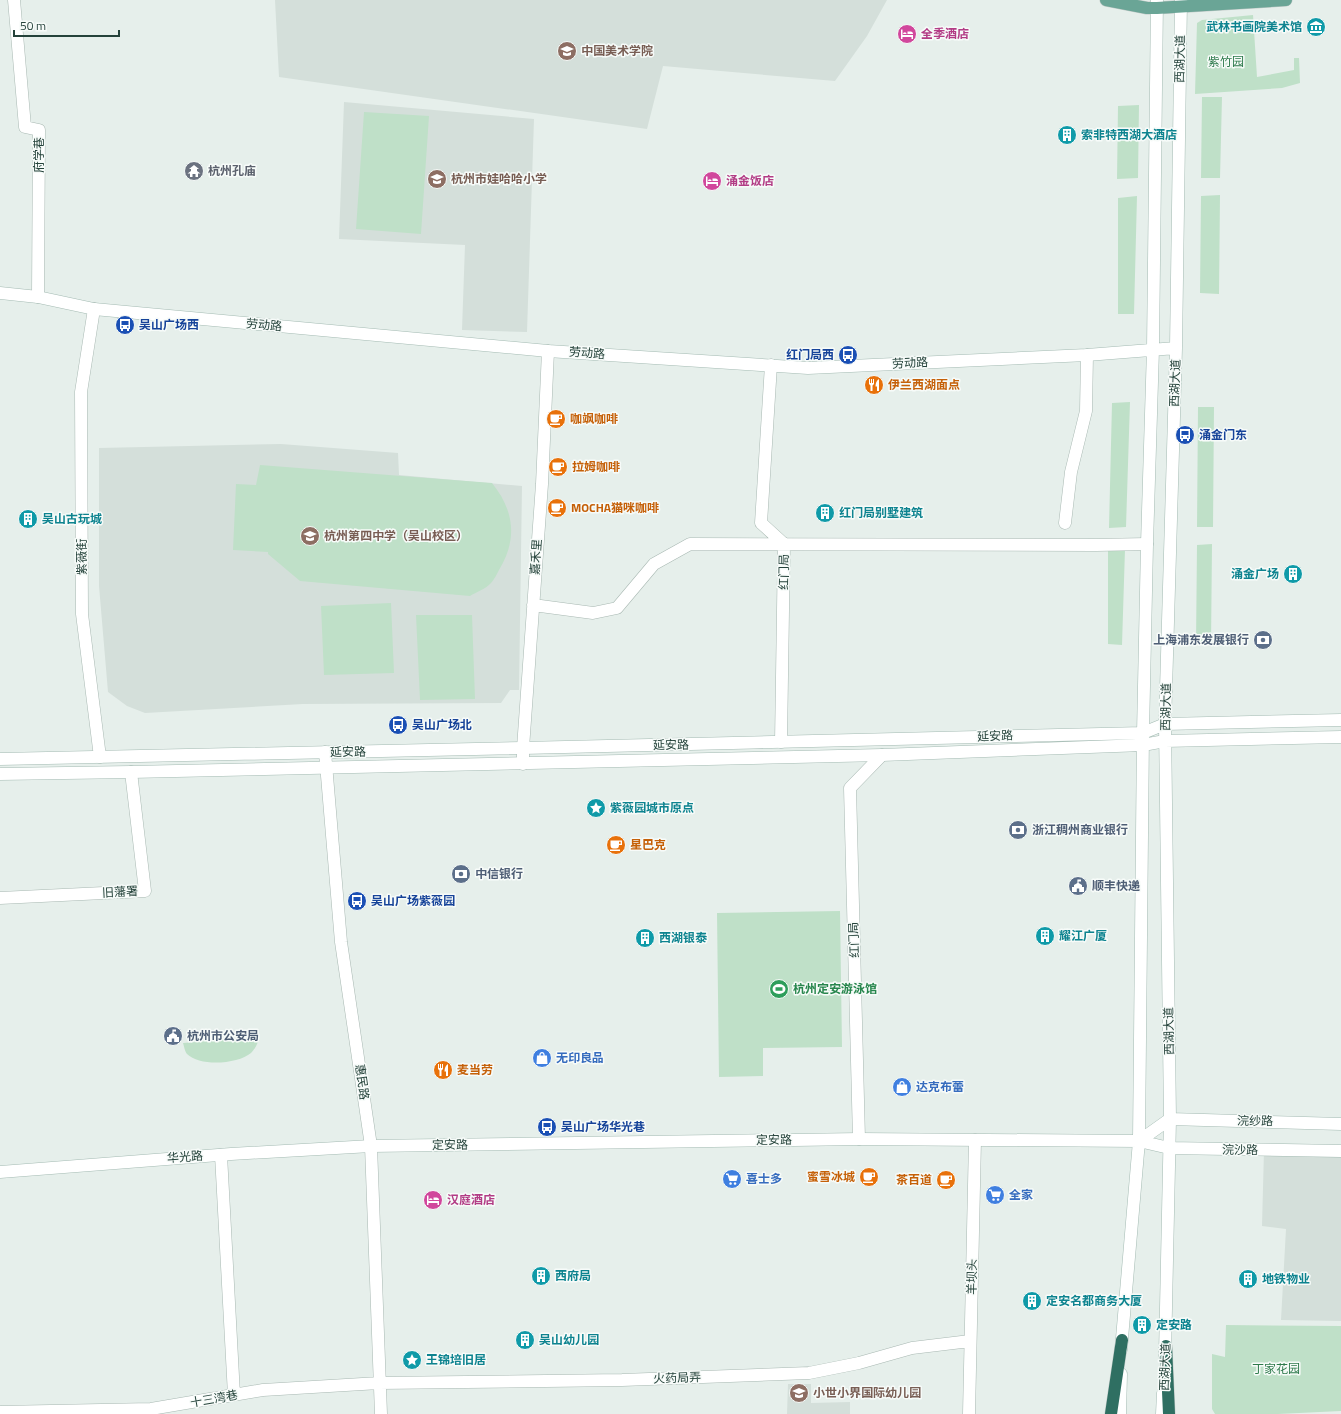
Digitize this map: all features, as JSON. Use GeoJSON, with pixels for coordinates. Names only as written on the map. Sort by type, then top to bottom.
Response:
{"type":"FeatureCollection","features":[{"type":"Feature","properties":{"kind":"highway"},"geometry":{"type":"LineString","coordinates":[[1111,1414],[1122,1340]]}},
{"type":"Feature","properties":{"kind":"highway"},"geometry":{"type":"LineString","coordinates":[[1166,1346],[1169,1414]]}},
{"type":"Feature","properties":{"kind":"main road"},"geometry":{"type":"LineString","coordinates":[[1106,0],[1147,8],[1157,4],[1286,0]]}},
{"type":"Feature","properties":{"kind":"street","name":"府学巷"},"geometry":{"type":"LineString","coordinates":[[14,0],[25,127],[39,130],[38,297]]}},
{"type":"Feature","properties":{"kind":"street","name":"西湖大道"},"geometry":{"type":"LineString","coordinates":[[1120,1414],[1122,1340],[1139,1141],[1143,739],[1153,349],[1157,4]]}},
{"type":"Feature","properties":{"kind":"street","name":"西湖大道"},"geometry":{"type":"LineString","coordinates":[[1162,1414],[1166,1346],[1170,1119],[1165,724],[1176,348],[1181,4]]}},
{"type":"Feature","properties":{"kind":"street","name":"劳动路"},"geometry":{"type":"LineString","coordinates":[[0,293],[38,297],[94,309],[548,351],[808,368],[1176,348]]}},
{"type":"Feature","properties":{"kind":"street","name":"紫薇街"},"geometry":{"type":"LineString","coordinates":[[94,309],[81,392],[82,614],[100,756]]}},
{"type":"Feature","properties":{"kind":"street","name":"嘉禾里"},"geometry":{"type":"LineString","coordinates":[[523,764],[522,748],[542,484],[548,351]]}},
{"type":"Feature","properties":{"kind":"street"},"geometry":{"type":"LineString","coordinates":[[1065,523],[1071,472],[1086,411],[1087,354]]}},
{"type":"Feature","properties":{"kind":"street","name":"红门局"},"geometry":{"type":"LineString","coordinates":[[771,365],[761,523],[784,544],[781,742]]}},
{"type":"Feature","properties":{"kind":"street"},"geometry":{"type":"LineString","coordinates":[[532,605],[593,613],[617,608],[654,564],[690,544],[1147,544]]}},
{"type":"Feature","properties":{"kind":"street","name":"延安路"},"geometry":{"type":"LineString","coordinates":[[0,774],[523,764],[882,755],[1143,739],[1165,724],[1341,720]]}},
{"type":"Feature","properties":{"kind":"street","name":"延安路"},"geometry":{"type":"LineString","coordinates":[[0,759],[1082,734],[1165,741],[1341,737]]}},
{"type":"Feature","properties":{"kind":"street","name":"惠民路"},"geometry":{"type":"LineString","coordinates":[[325,752],[341,942],[371,1146],[379,1383],[382,1414]]}},
{"type":"Feature","properties":{"kind":"street","name":"红门局"},"geometry":{"type":"LineString","coordinates":[[859,1139],[850,788],[882,755]]}},
{"type":"Feature","properties":{"kind":"street","name":"旧藩署"},"geometry":{"type":"LineString","coordinates":[[0,898],[145,891],[131,772]]}},
{"type":"Feature","properties":{"kind":"street"},"geometry":{"type":"LineString","coordinates":[[1139,1141],[1170,1119]]}},
{"type":"Feature","properties":{"kind":"street","name":"浣纱路"},"geometry":{"type":"LineString","coordinates":[[1170,1119],[1341,1124]]}},
{"type":"Feature","properties":{"kind":"street","name":"定安路"},"geometry":{"type":"LineString","coordinates":[[371,1146],[859,1139],[1139,1141]]}},
{"type":"Feature","properties":{"kind":"street","name":"羊坝头"},"geometry":{"type":"LineString","coordinates":[[969,1414],[975,1140]]}},
{"type":"Feature","properties":{"kind":"street","name":"浣沙路"},"geometry":{"type":"LineString","coordinates":[[1139,1141],[1169,1148],[1341,1151]]}},
{"type":"Feature","properties":{"kind":"street","name":"华光路"},"geometry":{"type":"LineString","coordinates":[[0,1172],[221,1154],[371,1146]]}},
{"type":"Feature","properties":{"kind":"street"},"geometry":{"type":"LineString","coordinates":[[221,1154],[234,1395]]}},
{"type":"Feature","properties":{"kind":"street","name":"火药局弄"},"geometry":{"type":"LineString","coordinates":[[379,1383],[622,1380],[809,1373],[860,1362],[912,1348],[970,1340]]}},
{"type":"Feature","properties":{"kind":"street","name":"十三湾巷"},"geometry":{"type":"LineString","coordinates":[[0,1412],[151,1409],[263,1390],[379,1383]]}},
{"type":"Feature","properties":{"kind":"shaded area","name":"中国美术学院"},"geometry":{"type":"Polygon","coordinates":[[[275,0],[887,0],[867,36],[835,81],[663,66],[647,129],[279,77],[275,0]]]}},
{"type":"Feature","properties":{"kind":"shaded area","name":"杭州市娃哈哈小学"},"geometry":{"type":"Polygon","coordinates":[[[344,102],[534,119],[527,332],[462,330],[465,245],[339,239],[344,102]]]}},
{"type":"Feature","properties":{"kind":"shaded area","name":"杭州第四中学（吴山校区）"},"geometry":{"type":"Polygon","coordinates":[[[281,444],[398,453],[399,475],[522,486],[519,690],[510,690],[501,703],[303,704],[145,713],[127,706],[108,692],[99,586],[99,448],[281,444]]]}},
{"type":"Feature","properties":{"kind":"shaded area"},"geometry":{"type":"Polygon","coordinates":[[[1264,1150],[1341,1151],[1341,1321],[1281,1320],[1286,1229],[1262,1226],[1264,1150]]]}},
{"type":"Feature","properties":{"kind":"shaded area","name":"小世小界国际幼儿园"},"geometry":{"type":"Polygon","coordinates":[[[788,1384],[811,1384],[811,1403],[850,1402],[850,1414],[787,1414],[788,1384]]]}},
{"type":"Feature","properties":{"kind":"green space","name":"紫竹园"},"geometry":{"type":"Polygon","coordinates":[[[1253,15],[1257,77],[1294,70],[1294,58],[1299,58],[1300,83],[1282,88],[1195,94],[1197,23],[1202,20],[1253,15]]]}},
{"type":"Feature","properties":{"kind":"green space"},"geometry":{"type":"Polygon","coordinates":[[[1202,97],[1222,97],[1220,178],[1201,178],[1202,97]]]}},
{"type":"Feature","properties":{"kind":"green space"},"geometry":{"type":"Polygon","coordinates":[[[1139,105],[1138,178],[1117,179],[1118,106],[1139,105]]]}},
{"type":"Feature","properties":{"kind":"green space"},"geometry":{"type":"Polygon","coordinates":[[[364,112],[429,116],[421,234],[356,229],[364,112]]]}},
{"type":"Feature","properties":{"kind":"green space"},"geometry":{"type":"Polygon","coordinates":[[[1220,195],[1219,294],[1200,293],[1201,196],[1220,195]]]}},
{"type":"Feature","properties":{"kind":"green space"},"geometry":{"type":"Polygon","coordinates":[[[1137,196],[1134,314],[1118,314],[1118,198],[1137,196]]]}},
{"type":"Feature","properties":{"kind":"green space"},"geometry":{"type":"Polygon","coordinates":[[[1130,402],[1126,527],[1109,528],[1112,403],[1130,402]]]}},
{"type":"Feature","properties":{"kind":"green space"},"geometry":{"type":"Polygon","coordinates":[[[1198,407],[1214,407],[1213,527],[1197,527],[1198,407]]]}},
{"type":"Feature","properties":{"kind":"green space"},"geometry":{"type":"Polygon","coordinates":[[[260,465],[492,483],[499,493],[509,514],[511,536],[509,547],[505,558],[491,583],[484,589],[470,596],[300,581],[268,554],[268,552],[233,550],[236,484],[256,485],[260,465]]]}},
{"type":"Feature","properties":{"kind":"green space"},"geometry":{"type":"Polygon","coordinates":[[[1212,544],[1211,645],[1196,644],[1197,545],[1212,544]]]}},
{"type":"Feature","properties":{"kind":"green space"},"geometry":{"type":"Polygon","coordinates":[[[1125,549],[1122,645],[1108,644],[1108,550],[1125,549]]]}},
{"type":"Feature","properties":{"kind":"green space"},"geometry":{"type":"Polygon","coordinates":[[[391,603],[394,673],[324,675],[321,606],[391,603]]]}},
{"type":"Feature","properties":{"kind":"green space"},"geometry":{"type":"Polygon","coordinates":[[[416,615],[472,615],[475,699],[420,700],[416,615]]]}},
{"type":"Feature","properties":{"kind":"green space","name":"杭州定安游泳馆"},"geometry":{"type":"Polygon","coordinates":[[[840,911],[842,1047],[763,1048],[763,1076],[719,1077],[717,913],[840,911]]]}},
{"type":"Feature","properties":{"kind":"green space"},"geometry":{"type":"Polygon","coordinates":[[[259,1037],[251,1053],[245,1057],[228,1062],[201,1061],[193,1058],[186,1053],[183,1043],[259,1037]]]}},
{"type":"Feature","properties":{"kind":"green space","name":"丁家花园"},"geometry":{"type":"Polygon","coordinates":[[[1226,1325],[1341,1326],[1341,1411],[1278,1414],[1215,1414],[1212,1409],[1212,1354],[1225,1357],[1226,1325]]]}},
{"type":"Feature","properties":{"kind":"place","name":"武林书画院美术馆"},"geometry":{"type":"Point","coordinates":[1316,27]}},
{"type":"Feature","properties":{"kind":"place","name":"全季酒店"},"geometry":{"type":"Point","coordinates":[907,34]}},
{"type":"Feature","properties":{"kind":"place","name":"中国美术学院"},"geometry":{"type":"Point","coordinates":[567,51]}},
{"type":"Feature","properties":{"kind":"place","name":"索非特西湖大酒店"},"geometry":{"type":"Point","coordinates":[1067,135]}},
{"type":"Feature","properties":{"kind":"place","name":"杭州孔庙"},"geometry":{"type":"Point","coordinates":[194,171]}},
{"type":"Feature","properties":{"kind":"place","name":"杭州市娃哈哈小学"},"geometry":{"type":"Point","coordinates":[437,179]}},
{"type":"Feature","properties":{"kind":"place","name":"涌金饭店"},"geometry":{"type":"Point","coordinates":[712,181]}},
{"type":"Feature","properties":{"kind":"place","name":"吴山广场西"},"geometry":{"type":"Point","coordinates":[125,325]}},
{"type":"Feature","properties":{"kind":"place","name":"红门局西"},"geometry":{"type":"Point","coordinates":[848,355]}},
{"type":"Feature","properties":{"kind":"place","name":"伊兰西湖面点"},"geometry":{"type":"Point","coordinates":[874,385]}},
{"type":"Feature","properties":{"kind":"place","name":"咖飒咖啡"},"geometry":{"type":"Point","coordinates":[556,419]}},
{"type":"Feature","properties":{"kind":"place","name":"涌金门东"},"geometry":{"type":"Point","coordinates":[1185,435]}},
{"type":"Feature","properties":{"kind":"place","name":"拉姆咖啡"},"geometry":{"type":"Point","coordinates":[558,467]}},
{"type":"Feature","properties":{"kind":"place","name":"MOCHA猫咪咖啡"},"geometry":{"type":"Point","coordinates":[557,508]}},
{"type":"Feature","properties":{"kind":"place","name":"红门局别墅建筑"},"geometry":{"type":"Point","coordinates":[825,513]}},
{"type":"Feature","properties":{"kind":"place","name":"吴山古玩城"},"geometry":{"type":"Point","coordinates":[28,519]}},
{"type":"Feature","properties":{"kind":"place","name":"杭州第四中学（吴山校区）"},"geometry":{"type":"Point","coordinates":[310,536]}},
{"type":"Feature","properties":{"kind":"place","name":"涌金广场"},"geometry":{"type":"Point","coordinates":[1293,574]}},
{"type":"Feature","properties":{"kind":"place","name":"上海浦东发展银行"},"geometry":{"type":"Point","coordinates":[1263,640]}},
{"type":"Feature","properties":{"kind":"place","name":"吴山广场北"},"geometry":{"type":"Point","coordinates":[398,725]}},
{"type":"Feature","properties":{"kind":"place","name":"紫薇园城市原点"},"geometry":{"type":"Point","coordinates":[596,808]}},
{"type":"Feature","properties":{"kind":"place","name":"浙江稠州商业银行"},"geometry":{"type":"Point","coordinates":[1018,830]}},
{"type":"Feature","properties":{"kind":"place","name":"星巴克"},"geometry":{"type":"Point","coordinates":[616,845]}},
{"type":"Feature","properties":{"kind":"place","name":"中信银行"},"geometry":{"type":"Point","coordinates":[461,874]}},
{"type":"Feature","properties":{"kind":"place","name":"顺丰快递"},"geometry":{"type":"Point","coordinates":[1078,886]}},
{"type":"Feature","properties":{"kind":"place","name":"吴山广场紫薇园"},"geometry":{"type":"Point","coordinates":[357,901]}},
{"type":"Feature","properties":{"kind":"place","name":"耀江广厦"},"geometry":{"type":"Point","coordinates":[1045,936]}},
{"type":"Feature","properties":{"kind":"place","name":"西湖银泰"},"geometry":{"type":"Point","coordinates":[645,938]}},
{"type":"Feature","properties":{"kind":"place","name":"杭州定安游泳馆"},"geometry":{"type":"Point","coordinates":[779,989]}},
{"type":"Feature","properties":{"kind":"place","name":"杭州市公安局"},"geometry":{"type":"Point","coordinates":[173,1036]}},
{"type":"Feature","properties":{"kind":"place","name":"无印良品"},"geometry":{"type":"Point","coordinates":[542,1058]}},
{"type":"Feature","properties":{"kind":"place","name":"麦当劳"},"geometry":{"type":"Point","coordinates":[443,1070]}},
{"type":"Feature","properties":{"kind":"place","name":"达克布蕾"},"geometry":{"type":"Point","coordinates":[902,1087]}},
{"type":"Feature","properties":{"kind":"place","name":"吴山广场华光巷"},"geometry":{"type":"Point","coordinates":[547,1127]}},
{"type":"Feature","properties":{"kind":"place","name":"蜜雪冰城"},"geometry":{"type":"Point","coordinates":[869,1177]}},
{"type":"Feature","properties":{"kind":"place","name":"喜士多"},"geometry":{"type":"Point","coordinates":[732,1179]}},
{"type":"Feature","properties":{"kind":"place","name":"茶百道"},"geometry":{"type":"Point","coordinates":[946,1180]}},
{"type":"Feature","properties":{"kind":"place","name":"全家"},"geometry":{"type":"Point","coordinates":[995,1195]}},
{"type":"Feature","properties":{"kind":"place","name":"汉庭酒店"},"geometry":{"type":"Point","coordinates":[433,1200]}},
{"type":"Feature","properties":{"kind":"place","name":"西府局"},"geometry":{"type":"Point","coordinates":[541,1276]}},
{"type":"Feature","properties":{"kind":"place","name":"地铁物业"},"geometry":{"type":"Point","coordinates":[1248,1279]}},
{"type":"Feature","properties":{"kind":"place","name":"定安名都商务大厦"},"geometry":{"type":"Point","coordinates":[1032,1301]}},
{"type":"Feature","properties":{"kind":"place","name":"定安路"},"geometry":{"type":"Point","coordinates":[1142,1325]}},
{"type":"Feature","properties":{"kind":"place","name":"吴山幼儿园"},"geometry":{"type":"Point","coordinates":[525,1340]}},
{"type":"Feature","properties":{"kind":"place","name":"王锦培旧居"},"geometry":{"type":"Point","coordinates":[412,1360]}},
{"type":"Feature","properties":{"kind":"place","name":"小世小界国际幼儿园"},"geometry":{"type":"Point","coordinates":[799,1393]}}]}
